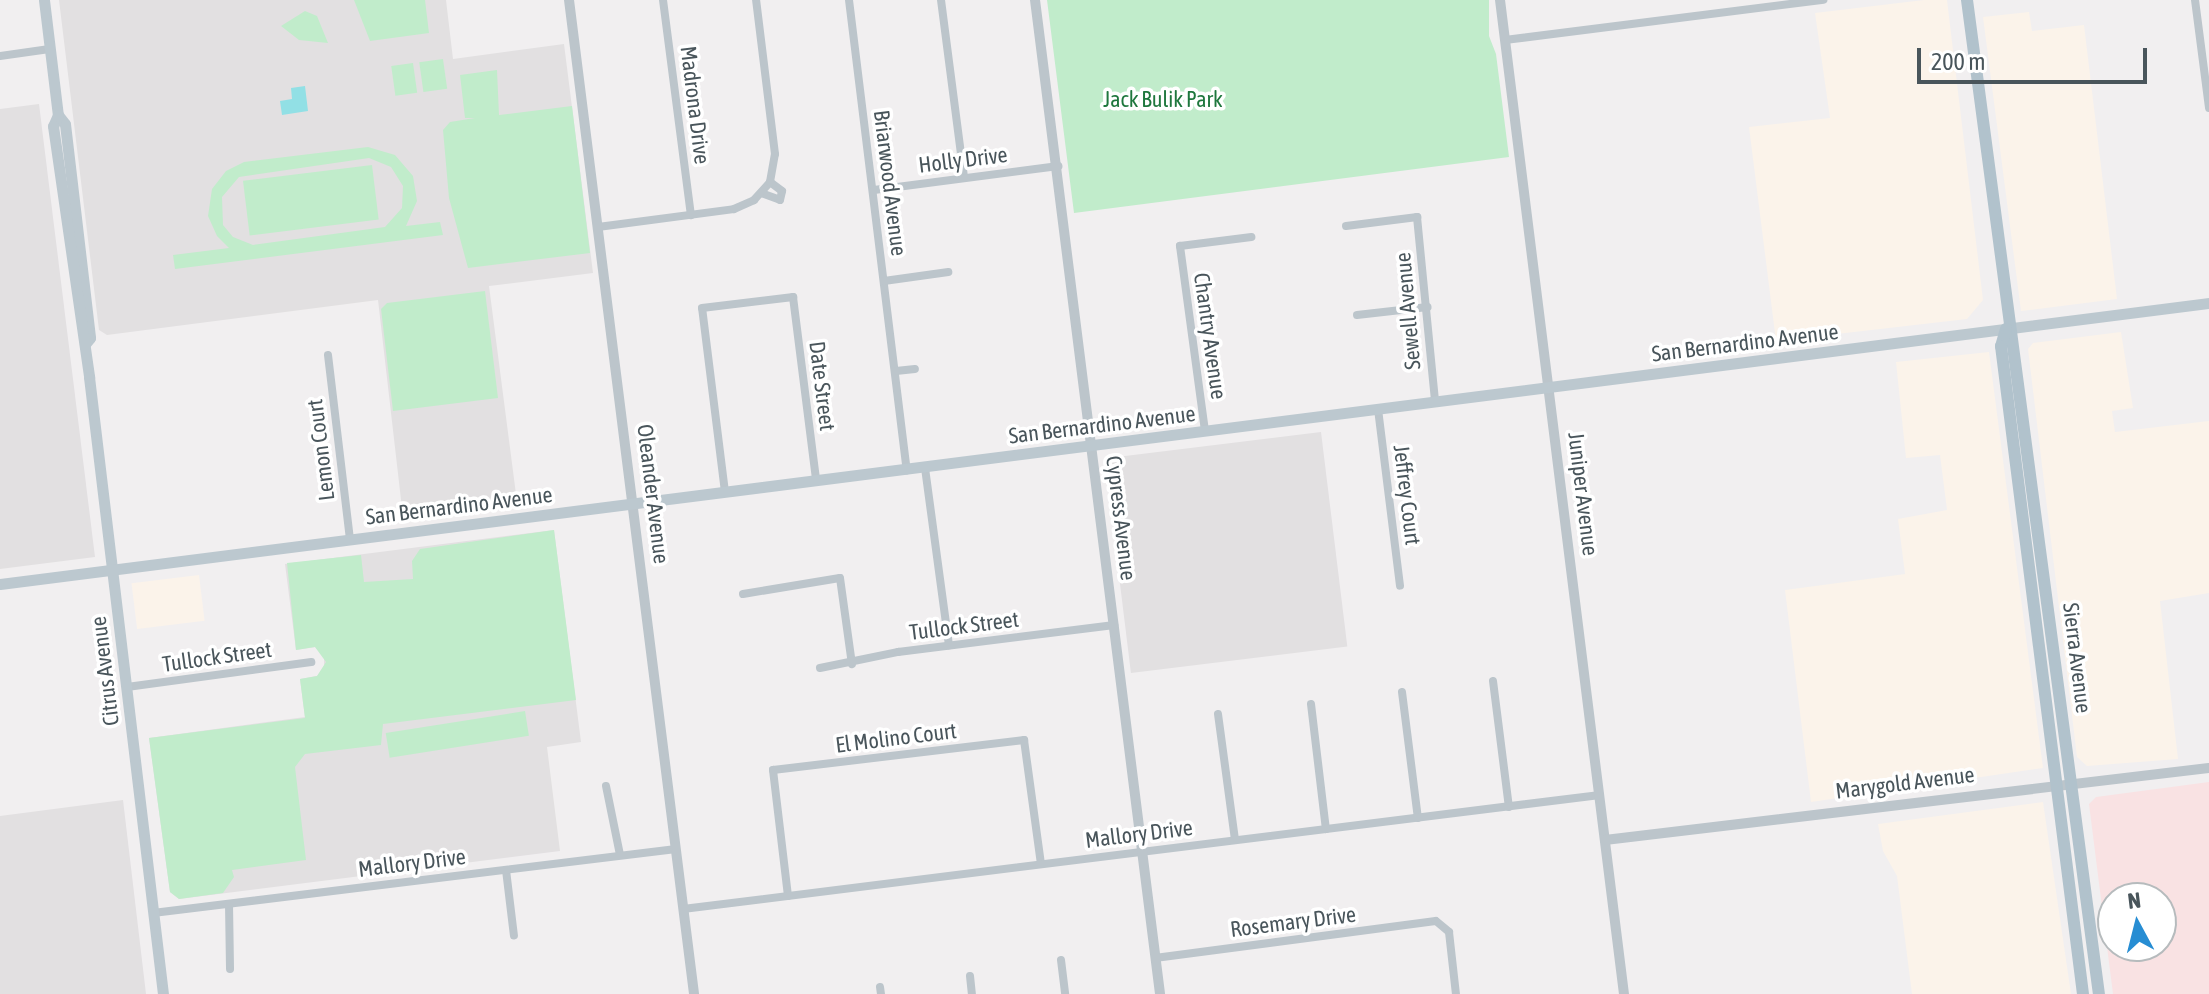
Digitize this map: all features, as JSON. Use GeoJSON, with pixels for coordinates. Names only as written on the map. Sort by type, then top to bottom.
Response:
{"type":"FeatureCollection","features":[{"type":"Feature","properties":{"kind":"main road","name":"Citrus Avenue"},"geometry":{"type":"LineString","coordinates":[[44,0],[58,115],[53,126],[80,339],[85,344],[163,994]]}},
{"type":"Feature","properties":{"kind":"main road","name":"Sierra Avenue"},"geometry":{"type":"LineString","coordinates":[[1967,0],[2006,329],[2001,346],[2083,994]]}},
{"type":"Feature","properties":{"kind":"main road","name":"San Bernardino Avenue"},"geometry":{"type":"LineString","coordinates":[[0,584],[2209,303]]}},
{"type":"Feature","properties":{"kind":"main road","name":"Sierra Avenue"},"geometry":{"type":"LineString","coordinates":[[2006,329],[2015,344],[2099,994]]}},
{"type":"Feature","properties":{"kind":"main road"},"geometry":{"type":"LineString","coordinates":[[2021,504],[2030,525],[2038,582],[2047,583]]}},
{"type":"Feature","properties":{"kind":"street","name":"Oleander Avenue"},"geometry":{"type":"LineString","coordinates":[[569,0],[694,994]]}},
{"type":"Feature","properties":{"kind":"street","name":"Madrona Drive"},"geometry":{"type":"LineString","coordinates":[[663,0],[691,215]]}},
{"type":"Feature","properties":{"kind":"street"},"geometry":{"type":"LineString","coordinates":[[598,227],[734,209],[761,193],[770,182],[775,154],[756,0]]}},
{"type":"Feature","properties":{"kind":"street","name":"Briarwood Avenue"},"geometry":{"type":"LineString","coordinates":[[849,0],[907,470]]}},
{"type":"Feature","properties":{"kind":"street"},"geometry":{"type":"LineString","coordinates":[[941,0],[964,178]]}},
{"type":"Feature","properties":{"kind":"street","name":"Cypress Avenue"},"geometry":{"type":"LineString","coordinates":[[1035,0],[1160,994]]}},
{"type":"Feature","properties":{"kind":"street","name":"Juniper Avenue"},"geometry":{"type":"LineString","coordinates":[[1500,0],[1624,994]]}},
{"type":"Feature","properties":{"kind":"street"},"geometry":{"type":"LineString","coordinates":[[1725,0],[1727,12]]}},
{"type":"Feature","properties":{"kind":"street"},"geometry":{"type":"LineString","coordinates":[[1505,40],[1823,0]]}},
{"type":"Feature","properties":{"kind":"street"},"geometry":{"type":"LineString","coordinates":[[2195,0],[2209,108]]}},
{"type":"Feature","properties":{"kind":"street"},"geometry":{"type":"LineString","coordinates":[[0,56],[50,49]]}},
{"type":"Feature","properties":{"kind":"street","name":"Holly Drive"},"geometry":{"type":"LineString","coordinates":[[874,190],[1058,166]]}},
{"type":"Feature","properties":{"kind":"street"},"geometry":{"type":"LineString","coordinates":[[761,193],[780,200],[782,191],[770,182]]}},
{"type":"Feature","properties":{"kind":"street","name":"Sewell Avenue"},"geometry":{"type":"LineString","coordinates":[[1346,226],[1417,217],[1435,402]]}},
{"type":"Feature","properties":{"kind":"street","name":"Chantry Avenue"},"geometry":{"type":"LineString","coordinates":[[1205,431],[1180,246],[1251,237]]}},
{"type":"Feature","properties":{"kind":"street"},"geometry":{"type":"LineString","coordinates":[[884,281],[948,272]]}},
{"type":"Feature","properties":{"kind":"street","name":"Date Street"},"geometry":{"type":"LineString","coordinates":[[725,492],[702,308],[793,297],[816,480]]}},
{"type":"Feature","properties":{"kind":"street"},"geometry":{"type":"LineString","coordinates":[[1357,315],[1428,307]]}},
{"type":"Feature","properties":{"kind":"street","name":"Lemon Court"},"geometry":{"type":"LineString","coordinates":[[328,355],[350,540]]}},
{"type":"Feature","properties":{"kind":"street"},"geometry":{"type":"LineString","coordinates":[[896,371],[915,369]]}},
{"type":"Feature","properties":{"kind":"street","name":"Jeffrey Court"},"geometry":{"type":"LineString","coordinates":[[1378,409],[1400,586]]}},
{"type":"Feature","properties":{"kind":"street"},"geometry":{"type":"LineString","coordinates":[[925,468],[949,645]]}},
{"type":"Feature","properties":{"kind":"street"},"geometry":{"type":"LineString","coordinates":[[743,594],[840,578],[852,664]]}},
{"type":"Feature","properties":{"kind":"street","name":"Tullock Street"},"geometry":{"type":"LineString","coordinates":[[820,668],[949,645],[1114,625]]}},
{"type":"Feature","properties":{"kind":"street","name":"Tullock Street"},"geometry":{"type":"LineString","coordinates":[[127,687],[311,662]]}},
{"type":"Feature","properties":{"kind":"street"},"geometry":{"type":"LineString","coordinates":[[1493,681],[1509,807]]}},
{"type":"Feature","properties":{"kind":"street"},"geometry":{"type":"LineString","coordinates":[[1402,692],[1418,818]]}},
{"type":"Feature","properties":{"kind":"street"},"geometry":{"type":"LineString","coordinates":[[1311,704],[1326,829]]}},
{"type":"Feature","properties":{"kind":"street"},"geometry":{"type":"LineString","coordinates":[[1218,714],[1235,840]]}},
{"type":"Feature","properties":{"kind":"street","name":"El Molino Court"},"geometry":{"type":"LineString","coordinates":[[788,896],[773,770],[1024,740],[1041,864]]}},
{"type":"Feature","properties":{"kind":"street","name":"Marygold Avenue"},"geometry":{"type":"LineString","coordinates":[[1605,840],[2209,768]]}},
{"type":"Feature","properties":{"kind":"street"},"geometry":{"type":"LineString","coordinates":[[606,786],[620,855]]}},
{"type":"Feature","properties":{"kind":"street","name":"Mallory Drive"},"geometry":{"type":"LineString","coordinates":[[683,909],[1600,795]]}},
{"type":"Feature","properties":{"kind":"street","name":"Mallory Drive"},"geometry":{"type":"LineString","coordinates":[[153,913],[676,849]]}},
{"type":"Feature","properties":{"kind":"street"},"geometry":{"type":"LineString","coordinates":[[506,870],[514,936]]}},
{"type":"Feature","properties":{"kind":"street"},"geometry":{"type":"LineString","coordinates":[[229,904],[230,969]]}},
{"type":"Feature","properties":{"kind":"street","name":"Rosemary Drive"},"geometry":{"type":"LineString","coordinates":[[1155,958],[1436,921],[1449,932],[1456,994]]}},
{"type":"Feature","properties":{"kind":"street"},"geometry":{"type":"LineString","coordinates":[[1061,960],[1065,994]]}},
{"type":"Feature","properties":{"kind":"street"},"geometry":{"type":"LineString","coordinates":[[970,976],[972,994]]}},
{"type":"Feature","properties":{"kind":"shaded area"},"geometry":{"type":"Polygon","coordinates":[[[59,0],[446,0],[453,59],[564,44],[593,273],[489,286],[517,502],[403,517],[378,300],[107,335],[99,330],[59,0]]]}},
{"type":"Feature","properties":{"kind":"shaded area"},"geometry":{"type":"Polygon","coordinates":[[[1947,0],[1983,300],[1967,319],[1776,341],[1749,127],[1830,118],[1815,13],[1947,0]]]}},
{"type":"Feature","properties":{"kind":"shaded area"},"geometry":{"type":"Polygon","coordinates":[[[2029,12],[2032,31],[2084,25],[2117,299],[2021,311],[1983,17],[2029,12]]]}},
{"type":"Feature","properties":{"kind":"shaded area"},"geometry":{"type":"Polygon","coordinates":[[[39,104],[95,557],[0,569],[0,109],[39,104]]]}},
{"type":"Feature","properties":{"kind":"shaded area"},"geometry":{"type":"Polygon","coordinates":[[[2121,332],[2133,408],[2112,411],[2115,432],[2209,421],[2209,593],[2160,601],[2178,759],[2087,766],[2077,757],[2028,349],[2033,343],[2121,332]]]}},
{"type":"Feature","properties":{"kind":"shaded area"},"geometry":{"type":"Polygon","coordinates":[[[1989,352],[2043,768],[1811,802],[1785,590],[1905,574],[1898,519],[1947,510],[1940,455],[1906,458],[1896,362],[1989,352]]]}},
{"type":"Feature","properties":{"kind":"shaded area"},"geometry":{"type":"Polygon","coordinates":[[[1321,432],[1347,646],[1131,673],[1105,459],[1321,432]]]}},
{"type":"Feature","properties":{"kind":"shaded area"},"geometry":{"type":"Polygon","coordinates":[[[554,530],[581,742],[547,747],[560,851],[179,899],[170,892],[149,738],[305,717],[300,679],[317,676],[324,668],[324,656],[315,647],[296,650],[285,564],[554,530]]]}},
{"type":"Feature","properties":{"kind":"shaded area"},"geometry":{"type":"Polygon","coordinates":[[[199,575],[205,621],[137,629],[132,583],[199,575]]]}},
{"type":"Feature","properties":{"kind":"shaded area"},"geometry":{"type":"Polygon","coordinates":[[[2209,782],[2209,994],[2113,994],[2109,962],[2177,962],[2177,882],[2099,882],[2089,804],[2096,797],[2209,782]]]}},
{"type":"Feature","properties":{"kind":"shaded area"},"geometry":{"type":"Polygon","coordinates":[[[123,800],[146,994],[0,994],[0,816],[123,800]]]}},
{"type":"Feature","properties":{"kind":"shaded area"},"geometry":{"type":"Polygon","coordinates":[[[2043,802],[2071,994],[1912,994],[1897,876],[1883,851],[1878,824],[2043,802]]]}},
{"type":"Feature","properties":{"kind":"green space"},"geometry":{"type":"Polygon","coordinates":[[[354,0],[425,0],[429,33],[370,41],[354,0]]]}},
{"type":"Feature","properties":{"kind":"green space","name":"Jack Bulik Park"},"geometry":{"type":"Polygon","coordinates":[[[1047,0],[1489,0],[1489,36],[1496,54],[1509,157],[1074,213],[1047,0]]]}},
{"type":"Feature","properties":{"kind":"green space"},"geometry":{"type":"Polygon","coordinates":[[[305,11],[317,16],[328,43],[299,40],[281,26],[305,11]]]}},
{"type":"Feature","properties":{"kind":"green space"},"geometry":{"type":"Polygon","coordinates":[[[443,59],[447,89],[423,92],[419,62],[443,59]]]}},
{"type":"Feature","properties":{"kind":"green space"},"geometry":{"type":"Polygon","coordinates":[[[413,63],[417,93],[395,96],[391,66],[413,63]]]}},
{"type":"Feature","properties":{"kind":"green space"},"geometry":{"type":"Polygon","coordinates":[[[497,70],[499,115],[572,106],[590,253],[468,268],[449,198],[443,130],[450,122],[475,118],[465,118],[460,75],[497,70]]]}},
{"type":"Feature","properties":{"kind":"green space"},"geometry":{"type":"Polygon","coordinates":[[[368,147],[395,155],[413,176],[417,201],[406,226],[440,222],[443,235],[175,269],[173,255],[229,248],[217,236],[208,216],[212,189],[226,171],[244,162],[368,147]],[[369,158],[239,177],[222,197],[223,225],[233,237],[253,245],[385,227],[402,208],[403,186],[391,167],[369,158]]]}},
{"type":"Feature","properties":{"kind":"green space"},"geometry":{"type":"Polygon","coordinates":[[[372,165],[379,220],[250,235],[243,181],[372,165]]]}},
{"type":"Feature","properties":{"kind":"green space"},"geometry":{"type":"Polygon","coordinates":[[[485,291],[498,398],[393,411],[381,309],[387,303],[485,291]]]}},
{"type":"Feature","properties":{"kind":"green space"},"geometry":{"type":"Polygon","coordinates":[[[554,530],[576,700],[383,724],[381,745],[305,754],[295,767],[306,860],[232,870],[234,877],[223,893],[179,899],[170,892],[149,738],[305,718],[300,679],[317,676],[326,662],[315,647],[296,650],[287,563],[361,555],[364,582],[413,579],[412,561],[420,549],[554,530]]]}},
{"type":"Feature","properties":{"kind":"green space"},"geometry":{"type":"Polygon","coordinates":[[[525,711],[529,736],[390,758],[386,733],[525,711]]]}},
{"type":"Feature","properties":{"kind":"water"},"geometry":{"type":"Polygon","coordinates":[[[305,86],[308,111],[282,115],[280,101],[292,99],[291,88],[305,86]]]}}]}
